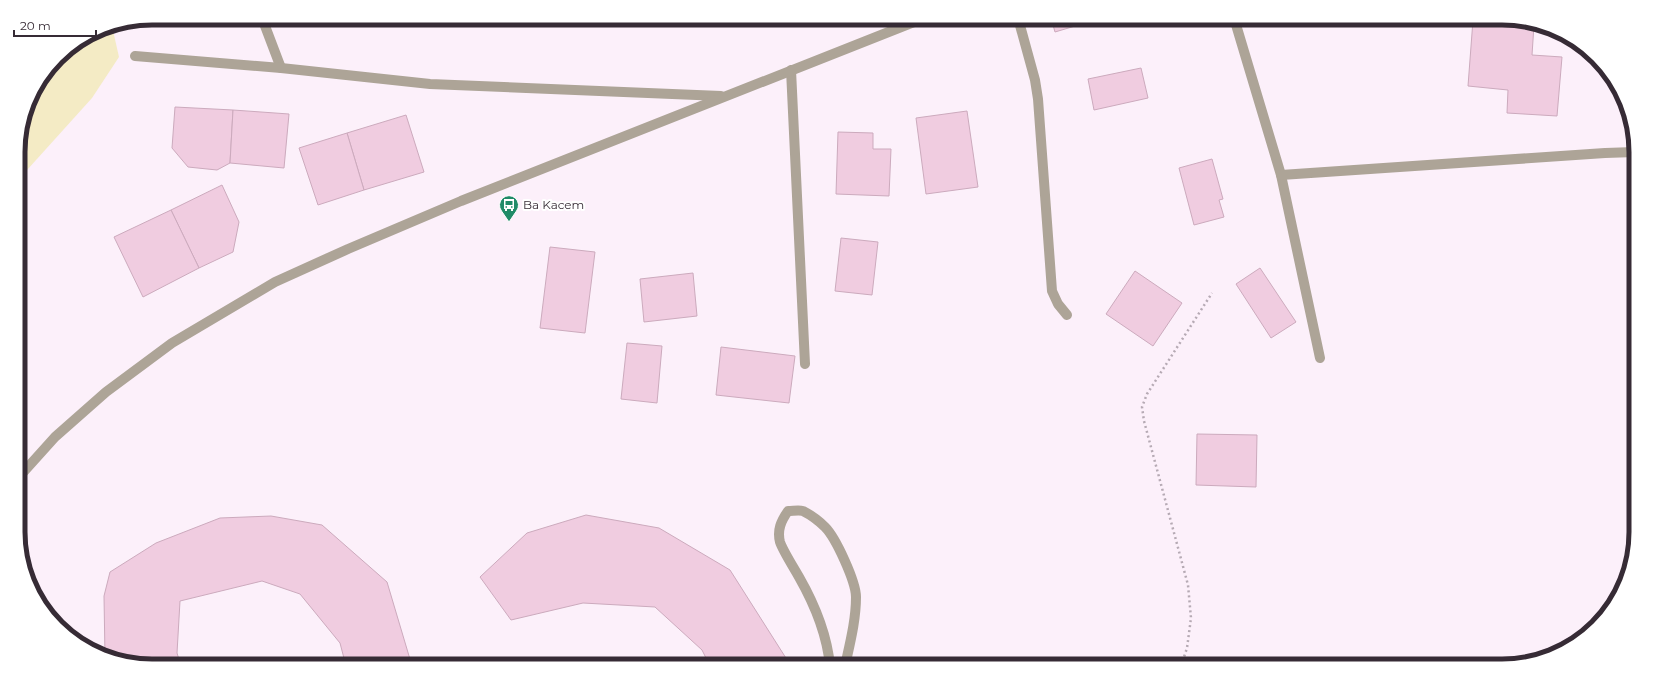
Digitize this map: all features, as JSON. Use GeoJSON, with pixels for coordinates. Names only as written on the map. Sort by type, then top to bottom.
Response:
{"type":"FeatureCollection","features":[{"type":"Feature","properties":{"kind":"street"},"geometry":{"type":"LineString","coordinates":[[265,25],[281,68]]}},
{"type":"Feature","properties":{"kind":"street"},"geometry":{"type":"LineString","coordinates":[[25,470],[55,437],[106,392],[172,343],[275,282],[461,201],[906,25]]}},
{"type":"Feature","properties":{"kind":"street"},"geometry":{"type":"LineString","coordinates":[[1020,25],[1035,80],[1038,99],[1052,291],[1058,304],[1067,315]]}},
{"type":"Feature","properties":{"kind":"street"},"geometry":{"type":"LineString","coordinates":[[1236,25],[1281,175],[1320,358]]}},
{"type":"Feature","properties":{"kind":"street"},"geometry":{"type":"LineString","coordinates":[[135,56],[281,68],[430,84],[725,96]]}},
{"type":"Feature","properties":{"kind":"street"},"geometry":{"type":"LineString","coordinates":[[791,70],[805,364]]}},
{"type":"Feature","properties":{"kind":"street"},"geometry":{"type":"LineString","coordinates":[[1281,175],[1419,164],[1629,152]]}},
{"type":"Feature","properties":{"kind":"street"},"geometry":{"type":"LineString","coordinates":[[830,659],[829,647],[822,625],[804,586],[780,542],[780,523],[788,511],[801,511],[814,518],[826,528],[840,552],[849,572],[856,594],[855,618],[846,659]]}},
{"type":"Feature","properties":{"kind":"path"},"geometry":{"type":"LineString","coordinates":[[1183,659],[1187,648],[1191,618],[1188,585],[1148,437],[1142,407],[1147,394],[1212,293]]}},
{"type":"Feature","properties":{"kind":"sand"},"geometry":{"type":"Polygon","coordinates":[[[113,31],[119,57],[92,98],[25,172],[25,144],[29,119],[46,81],[68,56],[81,46],[113,31]]]}},
{"type":"Feature","properties":{"kind":"building"},"geometry":{"type":"Polygon","coordinates":[[[1053,25],[1078,25],[1055,32],[1053,25]]]}},
{"type":"Feature","properties":{"kind":"building"},"geometry":{"type":"Polygon","coordinates":[[[1473,25],[1519,26],[1534,29],[1532,55],[1562,57],[1557,116],[1507,113],[1508,90],[1468,86],[1473,25]]]}},
{"type":"Feature","properties":{"kind":"building"},"geometry":{"type":"Polygon","coordinates":[[[1141,68],[1148,98],[1094,110],[1088,79],[1141,68]]]}},
{"type":"Feature","properties":{"kind":"building"},"geometry":{"type":"Polygon","coordinates":[[[175,107],[233,110],[230,163],[217,170],[188,167],[172,148],[175,107]]]}},
{"type":"Feature","properties":{"kind":"building"},"geometry":{"type":"Polygon","coordinates":[[[233,110],[289,114],[284,168],[230,163],[233,110]]]}},
{"type":"Feature","properties":{"kind":"building"},"geometry":{"type":"Polygon","coordinates":[[[967,111],[978,187],[926,194],[916,118],[967,111]]]}},
{"type":"Feature","properties":{"kind":"building"},"geometry":{"type":"Polygon","coordinates":[[[406,115],[424,172],[364,190],[347,133],[406,115]]]}},
{"type":"Feature","properties":{"kind":"building"},"geometry":{"type":"Polygon","coordinates":[[[838,132],[873,133],[873,149],[891,149],[889,196],[836,194],[838,132]]]}},
{"type":"Feature","properties":{"kind":"building"},"geometry":{"type":"Polygon","coordinates":[[[347,133],[364,190],[318,205],[299,148],[347,133]]]}},
{"type":"Feature","properties":{"kind":"building"},"geometry":{"type":"Polygon","coordinates":[[[1212,159],[1223,199],[1219,200],[1224,217],[1194,225],[1179,168],[1212,159]]]}},
{"type":"Feature","properties":{"kind":"building"},"geometry":{"type":"Polygon","coordinates":[[[222,185],[239,222],[233,252],[199,268],[171,210],[222,185]]]}},
{"type":"Feature","properties":{"kind":"building"},"geometry":{"type":"Polygon","coordinates":[[[171,210],[199,268],[143,297],[114,237],[171,210]]]}},
{"type":"Feature","properties":{"kind":"building"},"geometry":{"type":"Polygon","coordinates":[[[841,238],[878,242],[872,295],[835,291],[841,238]]]}},
{"type":"Feature","properties":{"kind":"building"},"geometry":{"type":"Polygon","coordinates":[[[550,247],[595,252],[585,333],[540,328],[550,247]]]}},
{"type":"Feature","properties":{"kind":"building"},"geometry":{"type":"Polygon","coordinates":[[[1260,268],[1296,322],[1271,338],[1236,284],[1260,268]]]}},
{"type":"Feature","properties":{"kind":"building"},"geometry":{"type":"Polygon","coordinates":[[[1135,271],[1182,303],[1153,346],[1106,314],[1135,271]]]}},
{"type":"Feature","properties":{"kind":"building"},"geometry":{"type":"Polygon","coordinates":[[[693,273],[697,316],[644,322],[640,279],[693,273]]]}},
{"type":"Feature","properties":{"kind":"building"},"geometry":{"type":"Polygon","coordinates":[[[627,343],[662,346],[657,403],[621,399],[627,343]]]}},
{"type":"Feature","properties":{"kind":"building"},"geometry":{"type":"Polygon","coordinates":[[[721,347],[795,356],[789,403],[716,395],[721,347]]]}},
{"type":"Feature","properties":{"kind":"building"},"geometry":{"type":"Polygon","coordinates":[[[1197,434],[1257,435],[1256,487],[1196,485],[1197,434]]]}},
{"type":"Feature","properties":{"kind":"building"},"geometry":{"type":"Polygon","coordinates":[[[586,515],[659,528],[730,570],[787,659],[706,659],[702,650],[655,607],[583,603],[511,620],[480,577],[527,533],[586,515]]]}},
{"type":"Feature","properties":{"kind":"building"},"geometry":{"type":"Polygon","coordinates":[[[271,516],[322,525],[387,582],[410,659],[344,659],[340,643],[300,594],[262,581],[180,601],[177,653],[179,659],[144,659],[127,657],[105,650],[104,596],[110,572],[156,543],[220,518],[271,516]]]}},
{"type":"Feature","properties":{"kind":"place","name":"Ba Kacem"},"geometry":{"type":"Point","coordinates":[509,222]}}]}
